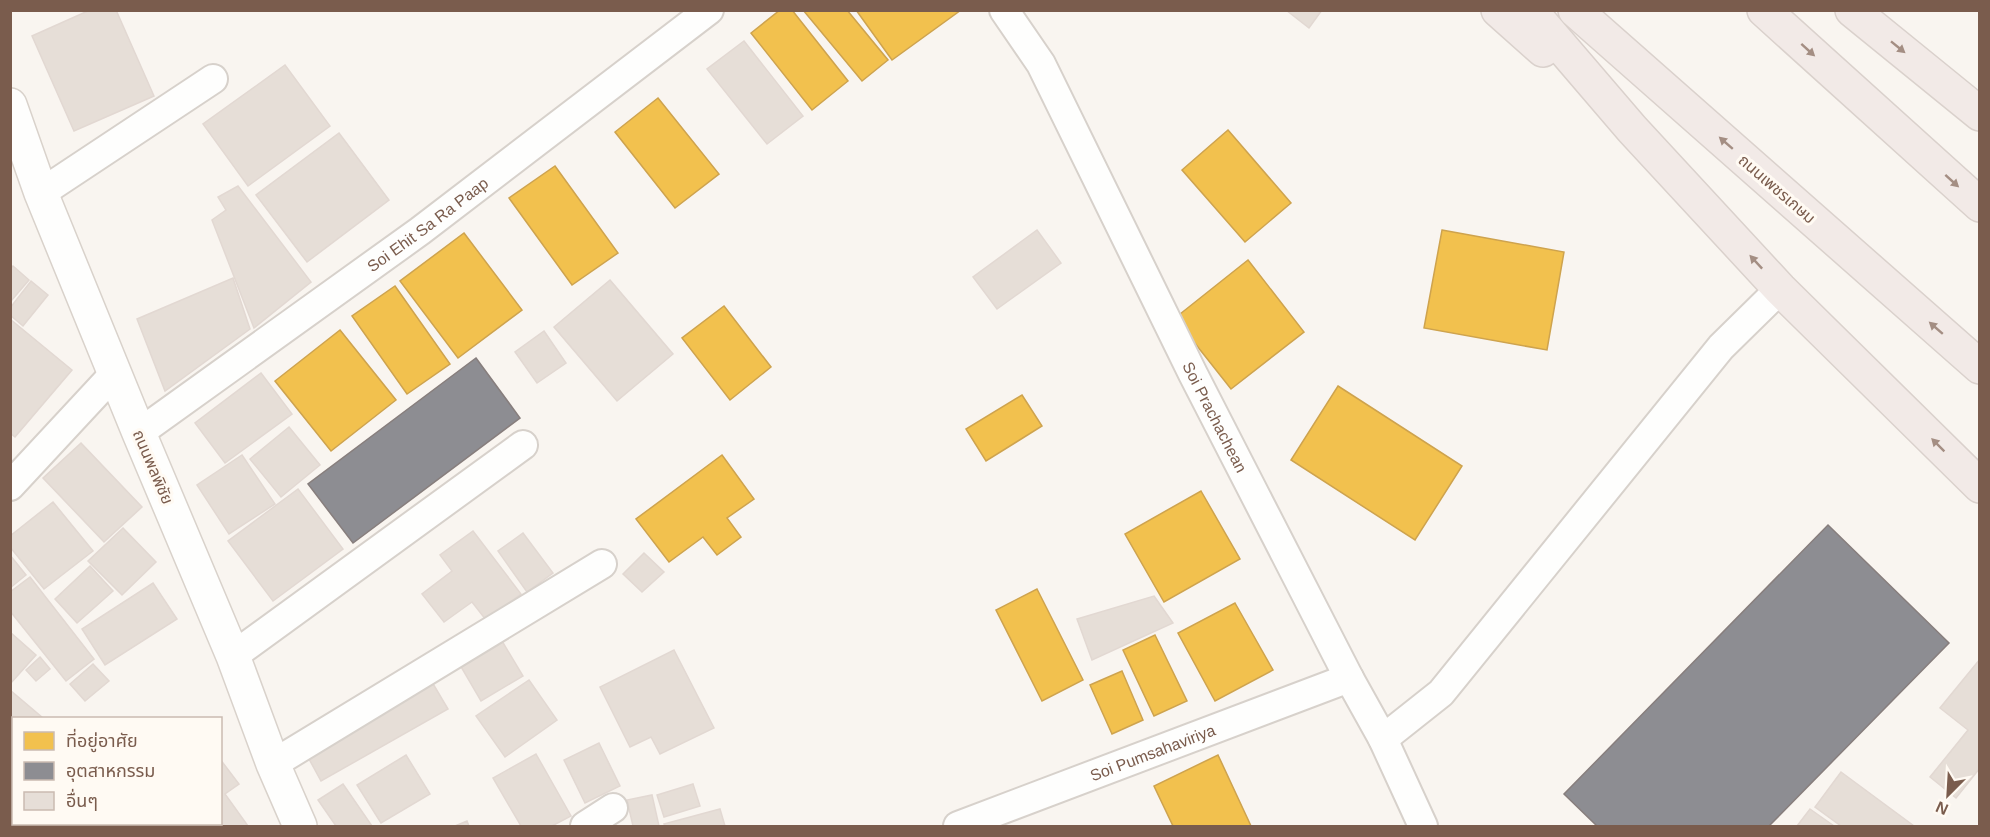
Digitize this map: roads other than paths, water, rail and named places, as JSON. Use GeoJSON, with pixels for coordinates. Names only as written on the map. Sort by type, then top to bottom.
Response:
{"type":"FeatureCollection","features":[{"type":"Feature","properties":{"kind":"highway"},"geometry":{"type":"LineString","coordinates":[[1498,10],[1632,129]]}},
{"type":"Feature","properties":{"kind":"highway"},"geometry":{"type":"LineString","coordinates":[[1530,10],[1632,129],[1780,289],[1980,486]]}},
{"type":"Feature","properties":{"kind":"highway","name":"ถนนเพชรเกษม"},"geometry":{"type":"LineString","coordinates":[[1575,10],[1980,367]]}},
{"type":"Feature","properties":{"kind":"highway"},"geometry":{"type":"LineString","coordinates":[[1764,10],[1980,206]]}},
{"type":"Feature","properties":{"kind":"highway"},"geometry":{"type":"LineString","coordinates":[[1852,10],[1980,114]]}},
{"type":"Feature","properties":{"kind":"street","name":"Soi Ehit Sa Ra Paap"},"geometry":{"type":"LineString","coordinates":[[139,433],[420,231],[710,10]]}},
{"type":"Feature","properties":{"kind":"street","name":"Soi Prachachean"},"geometry":{"type":"LineString","coordinates":[[1004,10],[1041,64],[1193,374],[1349,678],[1383,739],[1423,826]]}},
{"type":"Feature","properties":{"kind":"street"},"geometry":{"type":"LineString","coordinates":[[41,193],[213,79]]}},
{"type":"Feature","properties":{"kind":"street","name":"ถนนพลพิชัย"},"geometry":{"type":"LineString","coordinates":[[10,105],[41,193],[233,656],[273,764],[300,826]]}},
{"type":"Feature","properties":{"kind":"street"},"geometry":{"type":"LineString","coordinates":[[1383,739],[1441,693],[1721,347],[1780,289]]}},
{"type":"Feature","properties":{"kind":"street"},"geometry":{"type":"LineString","coordinates":[[10,486],[115,373]]}},
{"type":"Feature","properties":{"kind":"street"},"geometry":{"type":"LineString","coordinates":[[233,656],[523,445]]}},
{"type":"Feature","properties":{"kind":"street"},"geometry":{"type":"LineString","coordinates":[[273,764],[602,564]]}},
{"type":"Feature","properties":{"kind":"street","name":"Soi Pumsahaviriya"},"geometry":{"type":"LineString","coordinates":[[958,826],[1349,678]]}},
{"type":"Feature","properties":{"kind":"street"},"geometry":{"type":"LineString","coordinates":[[585,826],[613,808]]}}]}
